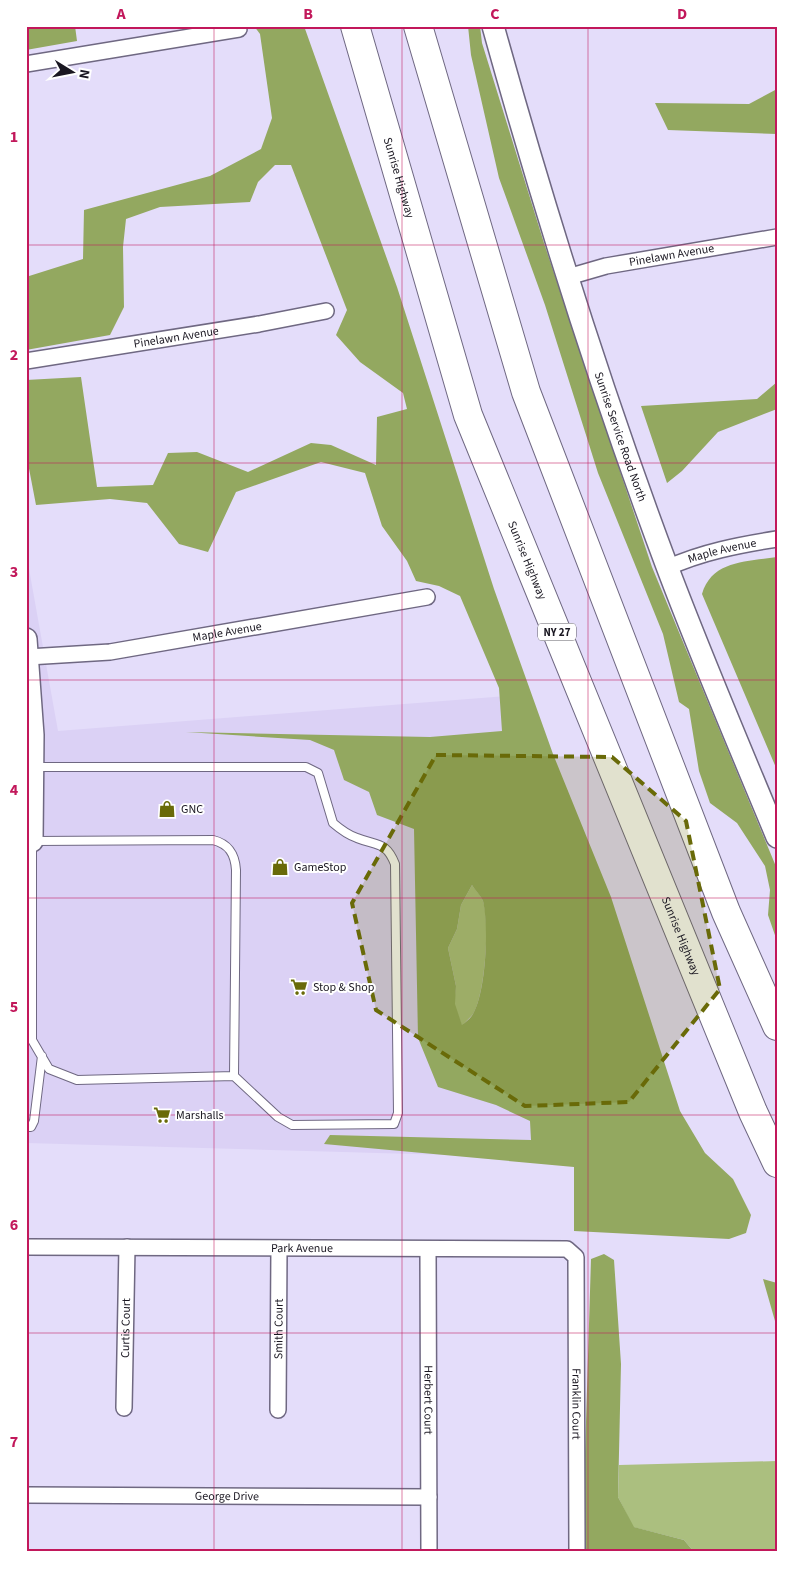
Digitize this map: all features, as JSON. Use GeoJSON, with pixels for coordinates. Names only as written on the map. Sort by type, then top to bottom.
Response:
{"type":"FeatureCollection","features":[{"type":"Feature","properties":{"kind":"highway"},"geometry":{"type":"LineString","coordinates":[[347,26],[372,88]]}},
{"type":"Feature","properties":{"kind":"highway","name":"Sunrise Highway"},"geometry":{"type":"LineString","coordinates":[[355,26],[468,414],[753,1112],[777,1163]]}},
{"type":"Feature","properties":{"kind":"highway"},"geometry":{"type":"LineString","coordinates":[[418,26],[526,392],[726,912],[777,1026]]}},
{"type":"Feature","properties":{"kind":"street","name":"Sunrise Service Road North"},"geometry":{"type":"LineString","coordinates":[[493,26],[528,148],[568,276],[667,568],[777,837]]}},
{"type":"Feature","properties":{"kind":"street"},"geometry":{"type":"LineString","coordinates":[[26,64],[239,28]]}},
{"type":"Feature","properties":{"kind":"street","name":"Pinelawn Avenue"},"geometry":{"type":"LineString","coordinates":[[568,276],[606,266],[777,237]]}},
{"type":"Feature","properties":{"kind":"street","name":"Pinelawn Avenue"},"geometry":{"type":"LineString","coordinates":[[26,361],[259,324],[326,311]]}},
{"type":"Feature","properties":{"kind":"street","name":"Maple Avenue"},"geometry":{"type":"LineString","coordinates":[[667,568],[689,558],[731,547],[777,539]]}},
{"type":"Feature","properties":{"kind":"street","name":"Maple Avenue"},"geometry":{"type":"LineString","coordinates":[[27,648],[110,652],[427,597]]}},
{"type":"Feature","properties":{"kind":"street"},"geometry":{"type":"LineString","coordinates":[[27,648],[30,767],[29,841]]}},
{"type":"Feature","properties":{"kind":"street","name":"Park Avenue"},"geometry":{"type":"LineString","coordinates":[[26,1247],[550,1248],[567,1250],[576,1257]]}},
{"type":"Feature","properties":{"kind":"street","name":"Curtis Court"},"geometry":{"type":"LineString","coordinates":[[124,1408],[127,1247]]}},
{"type":"Feature","properties":{"kind":"street","name":"Smith Court"},"geometry":{"type":"LineString","coordinates":[[278,1410],[279,1248]]}},
{"type":"Feature","properties":{"kind":"street","name":"Herbert Court"},"geometry":{"type":"LineString","coordinates":[[428,1249],[429,1552]]}},
{"type":"Feature","properties":{"kind":"street","name":"Franklin Court"},"geometry":{"type":"LineString","coordinates":[[576,1257],[577,1552]]}},
{"type":"Feature","properties":{"kind":"street","name":"George Drive"},"geometry":{"type":"LineString","coordinates":[[26,1494],[429,1497]]}},
{"type":"Feature","properties":{"kind":"lane"},"geometry":{"type":"LineString","coordinates":[[30,767],[306,767],[318,773],[333,823],[342,831],[379,844],[390,851],[395,864],[398,1113],[394,1124],[292,1125],[278,1117],[234,1076],[77,1080],[49,1069],[42,1054],[29,1040],[29,841],[213,840],[230,849],[234,854],[236,870],[234,1076]]}},
{"type":"Feature","properties":{"kind":"lane"},"geometry":{"type":"LineString","coordinates":[[26,1127],[31,1127],[34,1121],[42,1054]]}},
{"type":"Feature","properties":{"kind":"highlighted area"},"geometry":{"type":"Polygon","coordinates":[[[436,755],[612,757],[686,821],[720,989],[629,1102],[525,1106],[376,1010],[352,903],[436,755]]]}},
{"type":"Feature","properties":{"kind":"shaded area"},"geometry":{"type":"Polygon","coordinates":[[[26,552],[58,731],[520,695],[592,1159],[26,1143],[26,552]]]}},
{"type":"Feature","properties":{"kind":"green space"},"geometry":{"type":"Polygon","coordinates":[[[26,26],[75,26],[77,41],[26,50],[26,26]]]}},
{"type":"Feature","properties":{"kind":"green space"},"geometry":{"type":"Polygon","coordinates":[[[254,26],[304,26],[397,287],[494,589],[553,754],[611,897],[680,1111],[705,1153],[733,1179],[751,1215],[746,1233],[729,1239],[574,1231],[574,1167],[324,1144],[330,1135],[531,1140],[530,1121],[496,1105],[438,1087],[418,1038],[414,829],[377,815],[369,792],[344,780],[334,750],[310,740],[186,732],[430,737],[502,731],[499,688],[460,596],[439,586],[416,581],[407,561],[382,526],[365,473],[321,462],[236,492],[208,552],[179,544],[147,503],[110,499],[36,505],[26,453],[26,380],[81,377],[97,487],[153,485],[168,453],[197,452],[248,472],[311,443],[331,445],[376,465],[377,417],[407,409],[403,393],[360,362],[336,335],[347,310],[291,165],[275,165],[258,182],[250,202],[160,207],[126,219],[123,247],[124,307],[110,335],[26,350],[26,277],[83,259],[84,210],[210,176],[261,149],[272,118],[260,34],[254,26]],[[472,885],[461,905],[457,929],[448,948],[456,986],[455,1004],[462,1025],[472,1015],[477,1004],[481,991],[485,959],[485,912],[483,901],[472,885]]]}},
{"type":"Feature","properties":{"kind":"green space"},"geometry":{"type":"Polygon","coordinates":[[[468,26],[480,26],[482,43],[544,243],[652,567],[777,869],[777,941],[768,915],[770,890],[765,866],[737,823],[710,803],[699,771],[689,709],[679,702],[663,634],[598,473],[545,305],[499,178],[471,55],[468,26]]]}},
{"type":"Feature","properties":{"kind":"green space"},"geometry":{"type":"Polygon","coordinates":[[[777,89],[777,134],[668,130],[655,103],[749,104],[777,89]]]}},
{"type":"Feature","properties":{"kind":"green space"},"geometry":{"type":"Polygon","coordinates":[[[777,382],[777,409],[718,432],[682,471],[667,483],[641,406],[757,399],[777,382]]]}},
{"type":"Feature","properties":{"kind":"green space"},"geometry":{"type":"Polygon","coordinates":[[[777,557],[777,770],[702,594],[707,583],[722,569],[743,562],[777,557]]]}},
{"type":"Feature","properties":{"kind":"green space"},"geometry":{"type":"Polygon","coordinates":[[[472,885],[483,901],[485,911],[485,959],[481,991],[477,1005],[473,1014],[462,1026],[454,1004],[456,986],[448,948],[457,929],[461,905],[472,885]]]}},
{"type":"Feature","properties":{"kind":"green space"},"geometry":{"type":"Polygon","coordinates":[[[604,1254],[614,1260],[621,1364],[618,1497],[634,1527],[684,1540],[694,1552],[582,1552],[591,1259],[604,1254]]]}},
{"type":"Feature","properties":{"kind":"green space"},"geometry":{"type":"Polygon","coordinates":[[[763,1279],[777,1283],[777,1328],[763,1279]]]}},
{"type":"Feature","properties":{"kind":"green space"},"geometry":{"type":"Polygon","coordinates":[[[777,1461],[777,1552],[694,1552],[684,1540],[633,1527],[618,1497],[619,1465],[777,1461]]]}},
{"type":"Feature","properties":{"kind":"place","name":"GNC"},"geometry":{"type":"Point","coordinates":[167,809]}},
{"type":"Feature","properties":{"kind":"place","name":"GameStop"},"geometry":{"type":"Point","coordinates":[280,867]}},
{"type":"Feature","properties":{"kind":"place","name":"Stop & Shop"},"geometry":{"type":"Point","coordinates":[299,987]}},
{"type":"Feature","properties":{"kind":"place","name":"Marshalls"},"geometry":{"type":"Point","coordinates":[162,1115]}}]}
